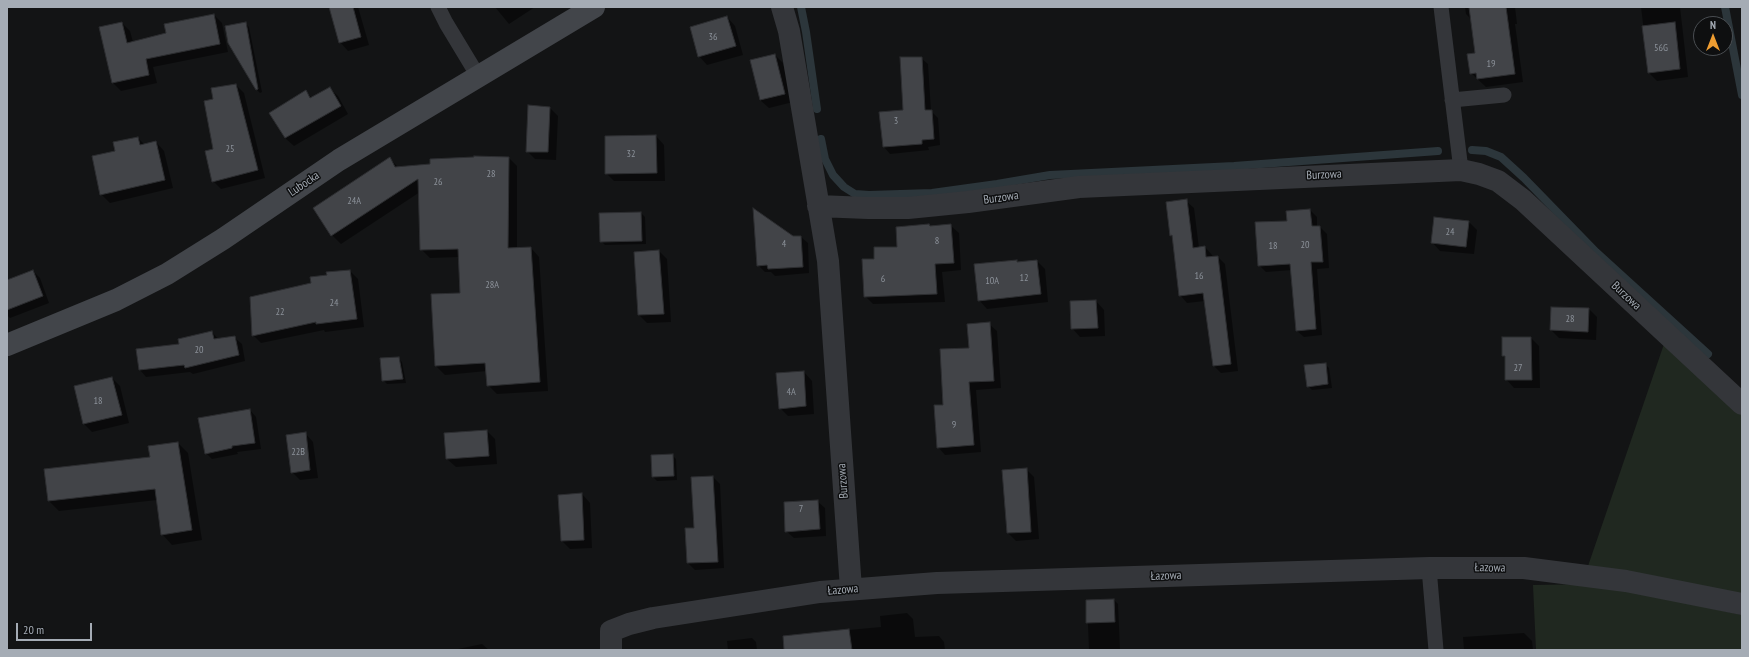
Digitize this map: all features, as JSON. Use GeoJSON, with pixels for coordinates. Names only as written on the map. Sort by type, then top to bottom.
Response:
{"type":"FeatureCollection","features":[{"type":"Feature","properties":{"kind":"street","name":"Lubocka"},"geometry":{"type":"LineString","coordinates":[[7,345],[116,300],[167,274],[223,239],[339,160],[594,7]]}},
{"type":"Feature","properties":{"kind":"street","name":"Burzowa"},"geometry":{"type":"LineString","coordinates":[[782,7],[789,31],[828,261],[851,589]]}},
{"type":"Feature","properties":{"kind":"street","name":"Burzowa"},"geometry":{"type":"LineString","coordinates":[[818,206],[908,208],[968,202],[1079,187],[1461,170],[1479,174],[1498,181],[1523,200],[1742,404]]}},
{"type":"Feature","properties":{"kind":"street","name":"Łazowa"},"geometry":{"type":"LineString","coordinates":[[611,650],[611,631],[629,624],[697,610],[820,592],[945,583],[1429,568],[1532,569],[1626,581],[1742,604]]}},
{"type":"Feature","properties":{"kind":"lane"},"geometry":{"type":"LineString","coordinates":[[438,7],[446,24],[478,76]]}},
{"type":"Feature","properties":{"kind":"lane"},"geometry":{"type":"LineString","coordinates":[[1441,7],[1461,170]]}},
{"type":"Feature","properties":{"kind":"lane"},"geometry":{"type":"LineString","coordinates":[[1452,100],[1504,95]]}},
{"type":"Feature","properties":{"kind":"lane"},"geometry":{"type":"LineString","coordinates":[[1429,568],[1436,650]]}},
{"type":"Feature","properties":{"kind":"shaded area"},"geometry":{"type":"Polygon","coordinates":[[[1664,344],[1742,415],[1742,594],[1588,566],[1664,344]]]}},
{"type":"Feature","properties":{"kind":"shaded area"},"geometry":{"type":"Polygon","coordinates":[[[1600,584],[1742,615],[1742,650],[1536,650],[1533,585],[1600,584]]]}},
{"type":"Feature","properties":{"kind":"building"},"geometry":{"type":"Polygon","coordinates":[[[329,7],[353,7],[361,37],[339,43],[329,7]]]}},
{"type":"Feature","properties":{"kind":"building"},"geometry":{"type":"Polygon","coordinates":[[[1469,7],[1506,7],[1515,74],[1477,79],[1476,73],[1470,74],[1467,54],[1475,53],[1469,7]]]}},
{"type":"Feature","properties":{"kind":"building"},"geometry":{"type":"Polygon","coordinates":[[[214,14],[220,44],[146,59],[149,75],[112,83],[99,27],[122,22],[127,43],[166,33],[164,24],[214,14]]]}},
{"type":"Feature","properties":{"kind":"building"},"geometry":{"type":"Polygon","coordinates":[[[727,16],[736,46],[698,57],[690,27],[727,16]]]}},
{"type":"Feature","properties":{"kind":"building"},"geometry":{"type":"Polygon","coordinates":[[[246,22],[258,89],[256,90],[228,43],[225,26],[246,22]]]}},
{"type":"Feature","properties":{"kind":"building"},"geometry":{"type":"Polygon","coordinates":[[[1675,22],[1680,69],[1648,73],[1642,26],[1675,22]]]}},
{"type":"Feature","properties":{"kind":"building"},"geometry":{"type":"Polygon","coordinates":[[[775,54],[785,94],[760,100],[750,60],[775,54]]]}},
{"type":"Feature","properties":{"kind":"building"},"geometry":{"type":"Polygon","coordinates":[[[900,57],[922,57],[925,110],[932,110],[934,139],[922,140],[922,144],[883,147],[879,112],[903,110],[900,57]]]}},
{"type":"Feature","properties":{"kind":"building"},"geometry":{"type":"Polygon","coordinates":[[[236,84],[258,170],[212,182],[205,151],[213,149],[204,101],[213,99],[211,88],[236,84]]]}},
{"type":"Feature","properties":{"kind":"building"},"geometry":{"type":"Polygon","coordinates":[[[330,87],[341,106],[285,138],[269,113],[306,90],[310,98],[330,87]]]}},
{"type":"Feature","properties":{"kind":"building"},"geometry":{"type":"Polygon","coordinates":[[[528,105],[550,107],[548,152],[526,152],[528,105]]]}},
{"type":"Feature","properties":{"kind":"building"},"geometry":{"type":"Polygon","coordinates":[[[656,135],[657,173],[605,174],[605,136],[656,135]]]}},
{"type":"Feature","properties":{"kind":"building"},"geometry":{"type":"Polygon","coordinates":[[[138,137],[140,145],[156,141],[165,180],[100,195],[92,156],[115,151],[113,142],[138,137]]]}},
{"type":"Feature","properties":{"kind":"building"},"geometry":{"type":"Polygon","coordinates":[[[474,156],[509,157],[508,248],[531,247],[540,382],[487,386],[485,363],[435,366],[431,294],[460,293],[458,249],[420,250],[418,179],[331,236],[313,208],[390,157],[395,167],[430,164],[430,159],[474,156]]]}},
{"type":"Feature","properties":{"kind":"building"},"geometry":{"type":"Polygon","coordinates":[[[1187,199],[1193,248],[1205,246],[1206,257],[1218,256],[1231,364],[1213,366],[1203,293],[1179,296],[1172,235],[1170,236],[1166,202],[1187,199]]]}},
{"type":"Feature","properties":{"kind":"building"},"geometry":{"type":"Polygon","coordinates":[[[753,208],[793,236],[801,236],[803,267],[768,269],[767,265],[757,266],[753,208]]]}},
{"type":"Feature","properties":{"kind":"building"},"geometry":{"type":"Polygon","coordinates":[[[1310,209],[1312,226],[1320,226],[1323,262],[1311,262],[1316,329],[1296,331],[1290,264],[1258,266],[1255,222],[1287,221],[1286,211],[1310,209]]]}},
{"type":"Feature","properties":{"kind":"building"},"geometry":{"type":"Polygon","coordinates":[[[641,212],[642,241],[600,242],[599,213],[641,212]]]}},
{"type":"Feature","properties":{"kind":"building"},"geometry":{"type":"Polygon","coordinates":[[[1434,217],[1469,221],[1466,247],[1431,243],[1434,217]]]}},
{"type":"Feature","properties":{"kind":"building"},"geometry":{"type":"Polygon","coordinates":[[[929,224],[930,226],[951,224],[954,263],[935,264],[937,294],[864,297],[862,259],[874,259],[874,247],[897,247],[896,227],[929,224]]]}},
{"type":"Feature","properties":{"kind":"building"},"geometry":{"type":"Polygon","coordinates":[[[659,250],[664,314],[638,315],[634,252],[659,250]]]}},
{"type":"Feature","properties":{"kind":"building"},"geometry":{"type":"Polygon","coordinates":[[[1017,260],[1017,262],[1037,260],[1041,294],[978,301],[974,264],[1017,260]]]}},
{"type":"Feature","properties":{"kind":"building"},"geometry":{"type":"Polygon","coordinates":[[[33,270],[43,296],[7,310],[7,280],[33,270]]]}},
{"type":"Feature","properties":{"kind":"building"},"geometry":{"type":"Polygon","coordinates":[[[350,270],[357,319],[316,324],[316,322],[252,336],[250,297],[311,283],[310,277],[327,275],[326,272],[350,270]]]}},
{"type":"Feature","properties":{"kind":"building"},"geometry":{"type":"Polygon","coordinates":[[[1096,300],[1098,328],[1071,329],[1070,301],[1096,300]]]}},
{"type":"Feature","properties":{"kind":"building"},"geometry":{"type":"Polygon","coordinates":[[[1551,307],[1589,308],[1588,332],[1550,330],[1551,307]]]}},
{"type":"Feature","properties":{"kind":"building"},"geometry":{"type":"Polygon","coordinates":[[[990,322],[994,381],[969,382],[974,445],[937,448],[934,405],[943,405],[940,349],[969,348],[967,324],[990,322]]]}},
{"type":"Feature","properties":{"kind":"building"},"geometry":{"type":"Polygon","coordinates":[[[212,331],[214,339],[235,336],[239,355],[185,368],[184,365],[139,370],[136,349],[179,344],[178,339],[212,331]]]}},
{"type":"Feature","properties":{"kind":"building"},"geometry":{"type":"Polygon","coordinates":[[[1502,337],[1531,337],[1532,380],[1505,380],[1505,356],[1502,356],[1502,337]]]}},
{"type":"Feature","properties":{"kind":"building"},"geometry":{"type":"Polygon","coordinates":[[[399,357],[403,379],[382,381],[380,358],[399,357]]]}},
{"type":"Feature","properties":{"kind":"building"},"geometry":{"type":"Polygon","coordinates":[[[1326,363],[1328,384],[1307,387],[1304,365],[1326,363]]]}},
{"type":"Feature","properties":{"kind":"building"},"geometry":{"type":"Polygon","coordinates":[[[804,371],[806,406],[779,409],[776,373],[804,371]]]}},
{"type":"Feature","properties":{"kind":"building"},"geometry":{"type":"Polygon","coordinates":[[[112,377],[122,415],[83,424],[74,386],[112,377]]]}},
{"type":"Feature","properties":{"kind":"building"},"geometry":{"type":"Polygon","coordinates":[[[250,409],[255,443],[232,446],[232,448],[205,454],[198,418],[250,409]]]}},
{"type":"Feature","properties":{"kind":"building"},"geometry":{"type":"Polygon","coordinates":[[[487,430],[489,456],[446,459],[444,433],[487,430]]]}},
{"type":"Feature","properties":{"kind":"building"},"geometry":{"type":"Polygon","coordinates":[[[306,432],[310,470],[291,473],[286,435],[306,432]]]}},
{"type":"Feature","properties":{"kind":"building"},"geometry":{"type":"Polygon","coordinates":[[[178,442],[192,530],[161,535],[155,489],[48,501],[44,469],[150,457],[148,446],[178,442]]]}},
{"type":"Feature","properties":{"kind":"building"},"geometry":{"type":"Polygon","coordinates":[[[673,454],[674,476],[652,477],[651,455],[673,454]]]}},
{"type":"Feature","properties":{"kind":"building"},"geometry":{"type":"Polygon","coordinates":[[[1027,468],[1031,532],[1007,533],[1002,470],[1027,468]]]}},
{"type":"Feature","properties":{"kind":"building"},"geometry":{"type":"Polygon","coordinates":[[[713,476],[718,562],[687,563],[685,528],[694,528],[691,477],[713,476]]]}},
{"type":"Feature","properties":{"kind":"building"},"geometry":{"type":"Polygon","coordinates":[[[582,493],[584,540],[561,541],[558,495],[582,493]]]}},
{"type":"Feature","properties":{"kind":"building"},"geometry":{"type":"Polygon","coordinates":[[[818,500],[820,529],[785,532],[784,502],[818,500]]]}},
{"type":"Feature","properties":{"kind":"building"},"geometry":{"type":"Polygon","coordinates":[[[1114,599],[1115,622],[1086,623],[1086,600],[1114,599]]]}},
{"type":"Feature","properties":{"kind":"building"},"geometry":{"type":"Polygon","coordinates":[[[849,629],[852,650],[784,650],[783,636],[849,629]]]}},
{"type":"Feature","properties":{"kind":"waterway"},"geometry":{"type":"LineString","coordinates":[[801,7],[817,109]]}},
{"type":"Feature","properties":{"kind":"waterway"},"geometry":{"type":"LineString","coordinates":[[1725,7],[1742,95]]}},
{"type":"Feature","properties":{"kind":"waterway"},"geometry":{"type":"LineString","coordinates":[[821,139],[825,159],[833,175],[844,187],[855,194],[869,195],[932,193],[1050,175],[1234,166],[1438,151]]}},
{"type":"Feature","properties":{"kind":"waterway"},"geometry":{"type":"LineString","coordinates":[[1472,150],[1486,151],[1501,157],[1524,178],[1596,252],[1708,354]]}}]}
